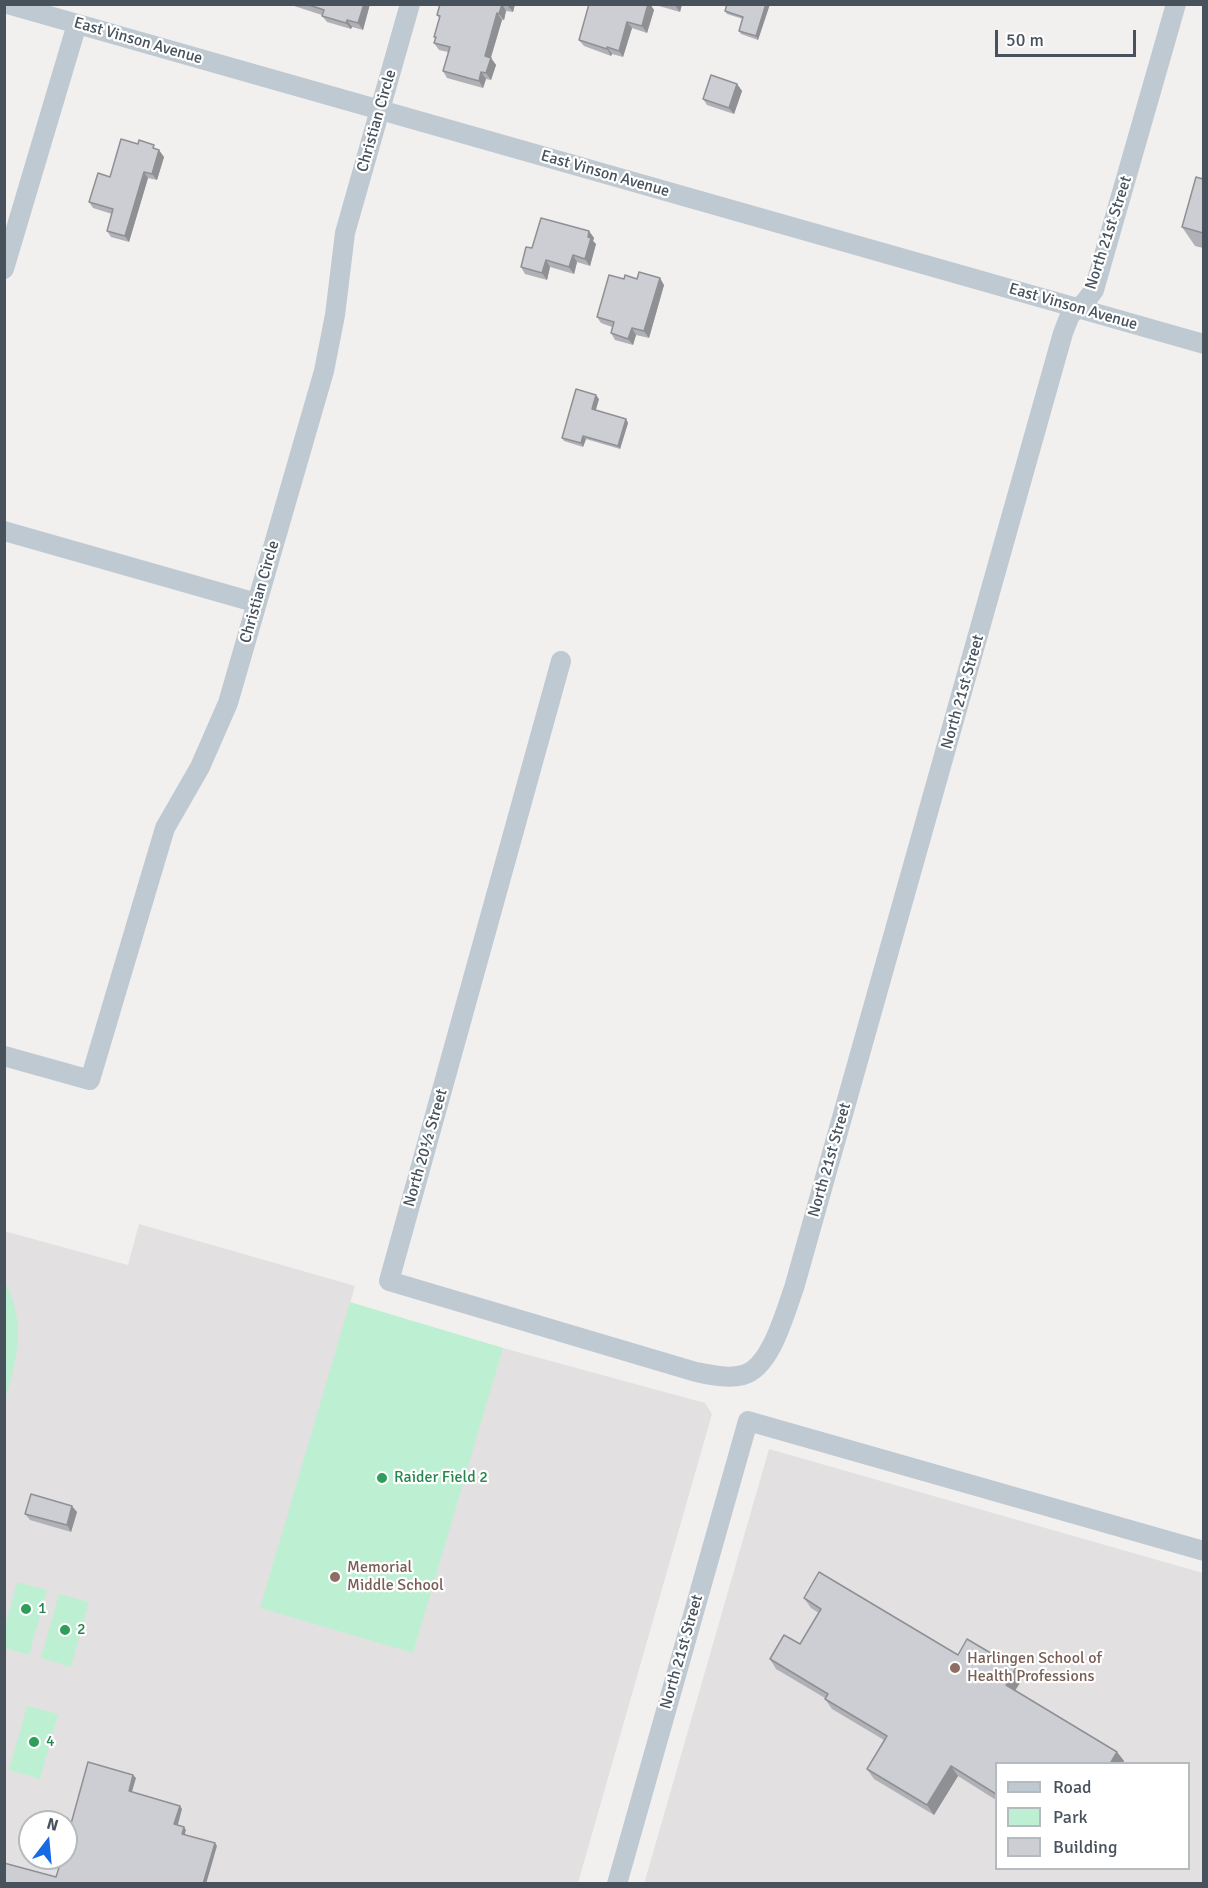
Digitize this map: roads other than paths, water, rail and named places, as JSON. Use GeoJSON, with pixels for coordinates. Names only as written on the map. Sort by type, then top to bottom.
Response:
{"type":"FeatureCollection","features":[{"type":"Feature","properties":{"kind":"street","name":"East Vinson Avenue"},"geometry":{"type":"LineString","coordinates":[[7,4],[1203,344]]}},
{"type":"Feature","properties":{"kind":"street","name":"Christian Circle"},"geometry":{"type":"LineString","coordinates":[[4,1056],[90,1080],[165,828],[200,767],[228,703],[324,371],[335,315],[345,233],[410,4]]}},
{"type":"Feature","properties":{"kind":"street","name":"North 21st Street"},"geometry":{"type":"LineString","coordinates":[[742,1376],[755,1371],[762,1363],[774,1342],[795,1288],[1063,333],[1070,315],[1085,302],[1094,290],[1176,4]]}},
{"type":"Feature","properties":{"kind":"street"},"geometry":{"type":"LineString","coordinates":[[4,269],[77,24]]}},
{"type":"Feature","properties":{"kind":"street"},"geometry":{"type":"LineString","coordinates":[[4,531],[257,603]]}},
{"type":"Feature","properties":{"kind":"street","name":"North 20½ Street"},"geometry":{"type":"LineString","coordinates":[[561,661],[389,1281],[696,1372],[728,1377],[742,1376]]}},
{"type":"Feature","properties":{"kind":"street","name":"North 21st Street"},"geometry":{"type":"LineString","coordinates":[[617,1884],[748,1420],[1203,1551]]}},
{"type":"Feature","properties":{"kind":"place","name":"Raider Field 2"},"geometry":{"type":"Point","coordinates":[382,1478]}},
{"type":"Feature","properties":{"kind":"place","name":"Memorial Middle School"},"geometry":{"type":"Point","coordinates":[335,1577]}},
{"type":"Feature","properties":{"kind":"place","name":"1"},"geometry":{"type":"Point","coordinates":[26,1609]}},
{"type":"Feature","properties":{"kind":"place","name":"2"},"geometry":{"type":"Point","coordinates":[65,1630]}},
{"type":"Feature","properties":{"kind":"place","name":"Harlingen School of Health Professions"},"geometry":{"type":"Point","coordinates":[955,1668]}},
{"type":"Feature","properties":{"kind":"place","name":"4"},"geometry":{"type":"Point","coordinates":[34,1742]}}]}
